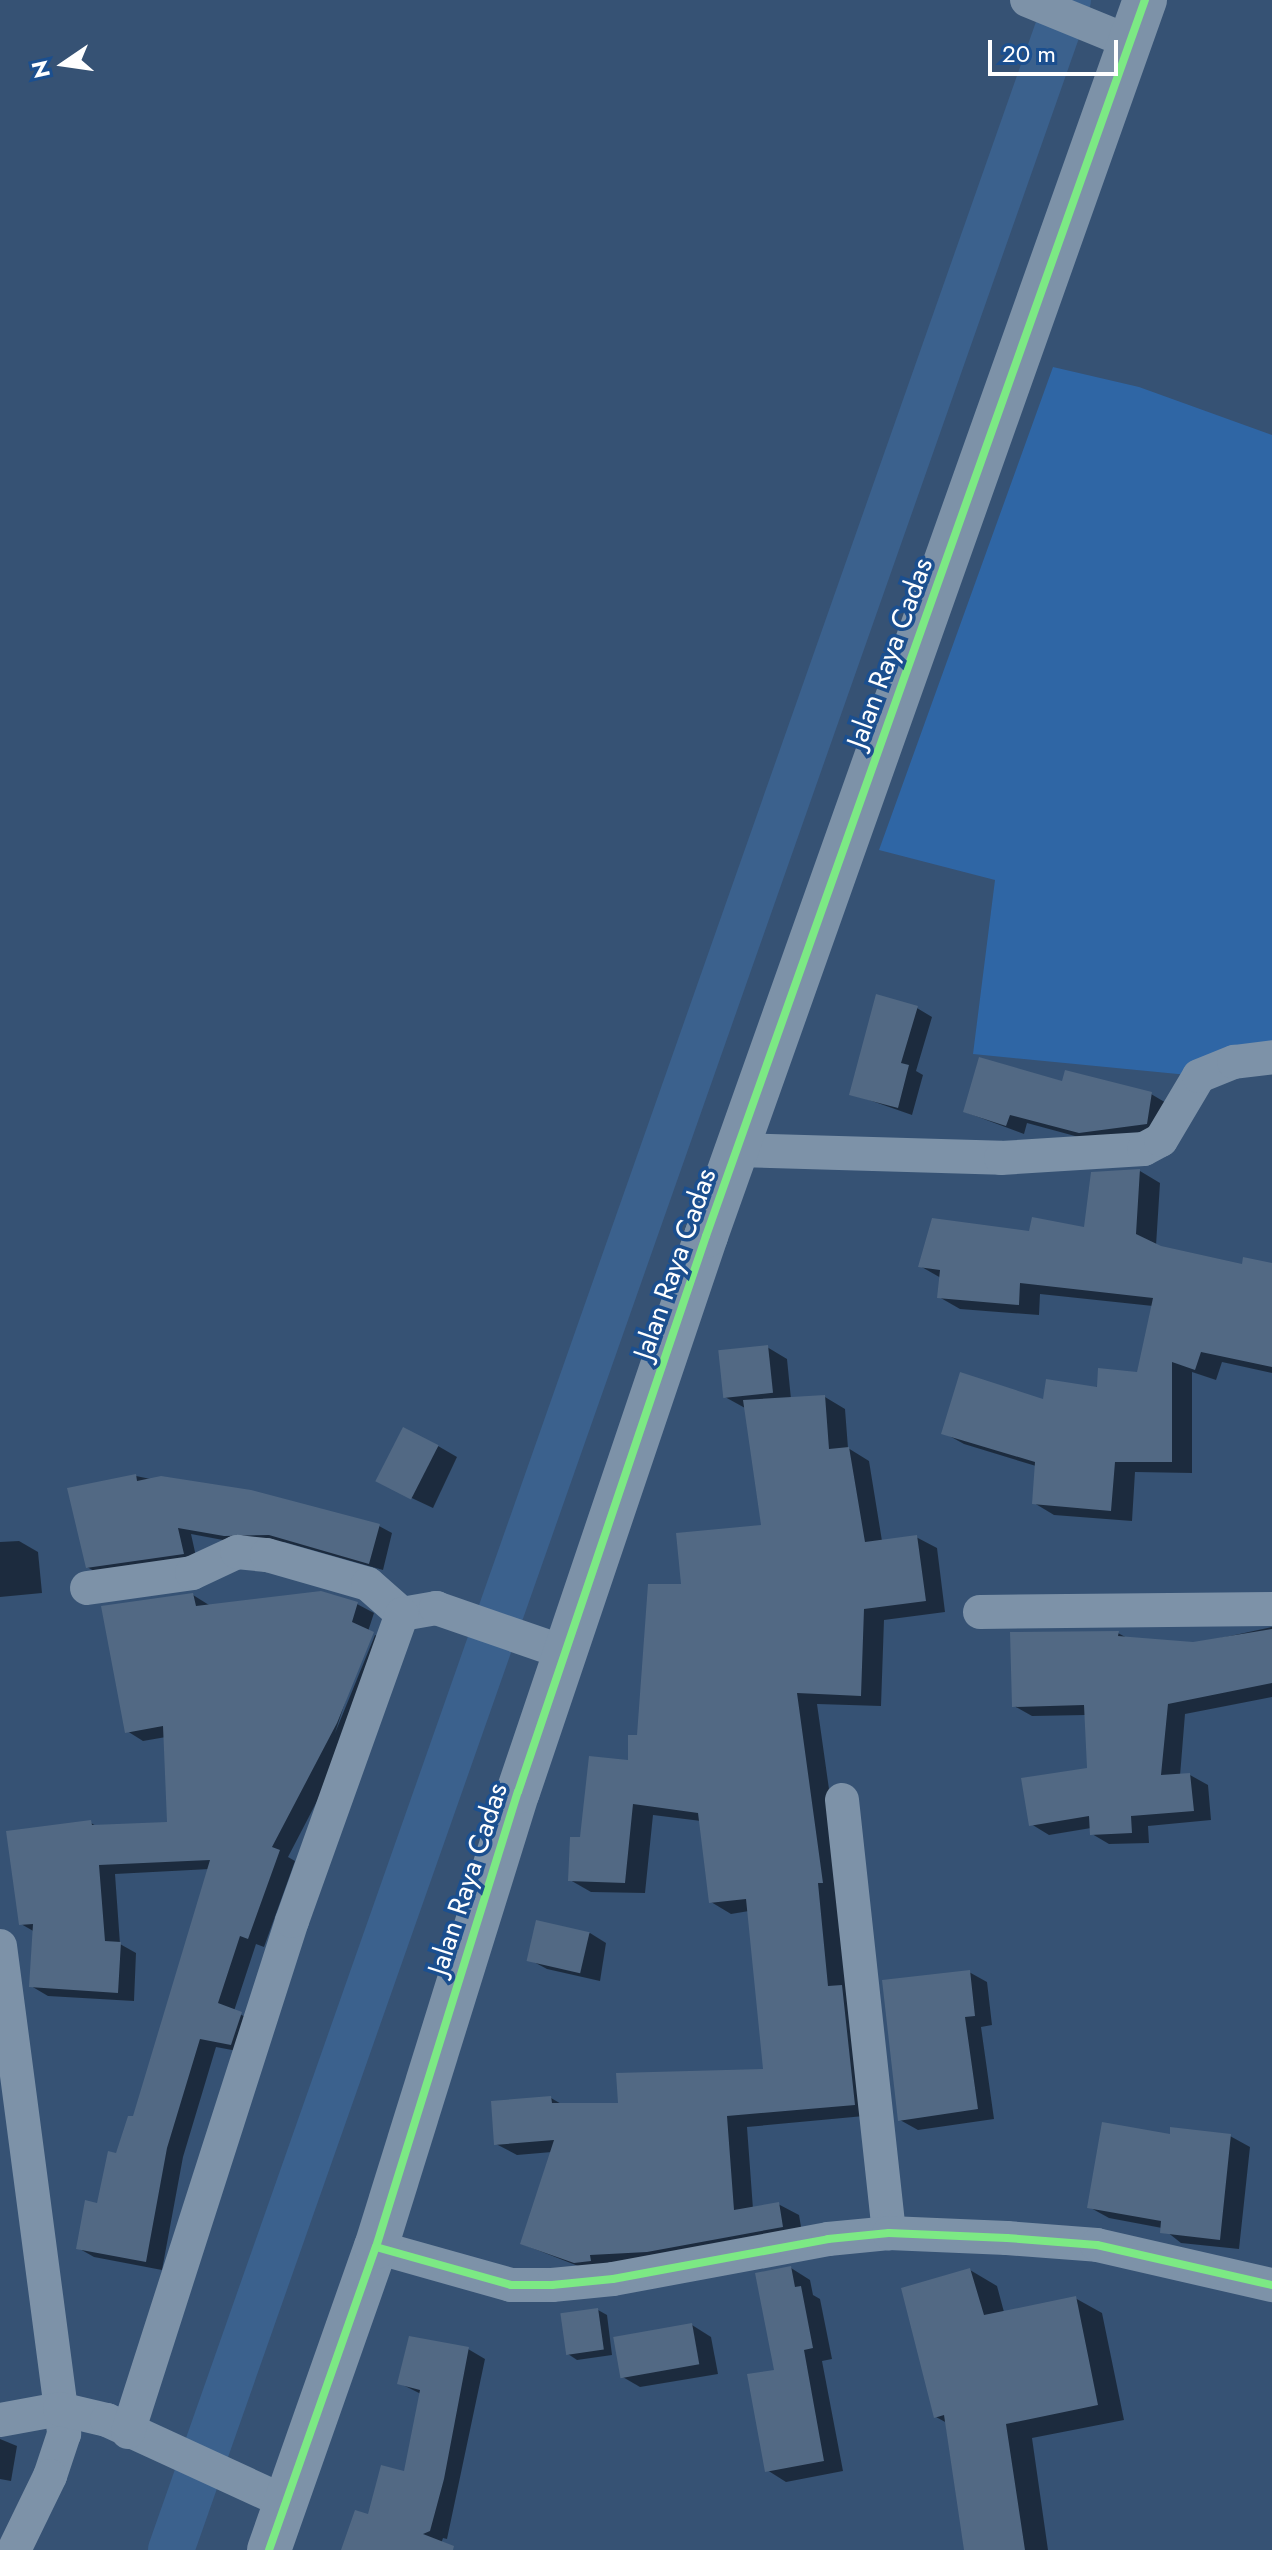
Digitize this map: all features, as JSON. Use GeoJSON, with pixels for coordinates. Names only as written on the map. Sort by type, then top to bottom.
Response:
{"type":"FeatureCollection","features":[{"type":"Feature","properties":{"kind":"street"},"geometry":{"type":"LineString","coordinates":[[1027,0],[1119,38]]}},
{"type":"Feature","properties":{"kind":"street","name":"Jalan Raya Cadas"},"geometry":{"type":"LineString","coordinates":[[269,2550],[272,2495],[376,2247],[518,1792],[553,1648],[737,1150],[1119,38],[1145,0]]}},
{"type":"Feature","properties":{"kind":"street"},"geometry":{"type":"LineString","coordinates":[[737,1150],[1001,1158],[1144,1149],[1161,1140],[1199,1076],[1234,1062],[1272,1057]]}},
{"type":"Feature","properties":{"kind":"street"},"geometry":{"type":"LineString","coordinates":[[87,1588],[192,1573],[237,1552],[297,1561],[368,1584],[402,1614]]}},
{"type":"Feature","properties":{"kind":"street"},"geometry":{"type":"LineString","coordinates":[[402,1614],[436,1608],[553,1648]]}},
{"type":"Feature","properties":{"kind":"street"},"geometry":{"type":"LineString","coordinates":[[980,1612],[1272,1609]]}},
{"type":"Feature","properties":{"kind":"street"},"geometry":{"type":"LineString","coordinates":[[126,2430],[292,1921],[402,1614]]}},
{"type":"Feature","properties":{"kind":"street"},"geometry":{"type":"LineString","coordinates":[[842,1800],[889,2233]]}},
{"type":"Feature","properties":{"kind":"street"},"geometry":{"type":"LineString","coordinates":[[0,1946],[60,2409],[61,2449],[14,2550]]}},
{"type":"Feature","properties":{"kind":"street"},"geometry":{"type":"LineString","coordinates":[[376,2247],[511,2285],[552,2285],[889,2233],[1097,2245],[1272,2285]]}},
{"type":"Feature","properties":{"kind":"street"},"geometry":{"type":"LineString","coordinates":[[0,2420],[60,2409],[126,2430],[272,2495]]}},
{"type":"Feature","properties":{"kind":"shaded area"},"geometry":{"type":"Polygon","coordinates":[[[1053,367],[1139,387],[1272,435],[1272,1071],[1219,1078],[973,1054],[995,880],[879,850],[1053,367]]]}},
{"type":"Feature","properties":{"kind":"building"},"geometry":{"type":"Polygon","coordinates":[[[876,994],[918,1006],[901,1063],[909,1065],[898,1108],[849,1095],[876,994]]]}},
{"type":"Feature","properties":{"kind":"building"},"geometry":{"type":"Polygon","coordinates":[[[979,1057],[1062,1081],[1065,1070],[1152,1092],[1147,1124],[1079,1133],[1010,1115],[1006,1126],[963,1112],[979,1057]]]}},
{"type":"Feature","properties":{"kind":"building"},"geometry":{"type":"Polygon","coordinates":[[[1140,1169],[1136,1234],[1161,1246],[1242,1264],[1243,1257],[1272,1263],[1272,1367],[1201,1352],[1195,1370],[1172,1362],[1172,1462],[1115,1462],[1111,1511],[1032,1504],[1035,1462],[941,1434],[960,1372],[1043,1399],[1046,1379],[1097,1387],[1098,1368],[1137,1372],[1153,1298],[1020,1283],[1019,1305],[937,1298],[940,1270],[918,1267],[932,1218],[1029,1231],[1032,1217],[1084,1227],[1091,1172],[1140,1169]]]}},
{"type":"Feature","properties":{"kind":"building"},"geometry":{"type":"Polygon","coordinates":[[[768,1345],[773,1393],[723,1398],[718,1350],[768,1345]]]}},
{"type":"Feature","properties":{"kind":"building"},"geometry":{"type":"Polygon","coordinates":[[[825,1395],[829,1449],[849,1447],[865,1542],[917,1535],[926,1601],[864,1609],[861,1696],[797,1693],[823,1883],[818,1883],[828,1986],[842,1985],[855,2105],[727,2116],[734,2210],[779,2202],[783,2227],[647,2252],[590,2255],[591,2261],[574,2263],[520,2244],[554,2140],[494,2145],[491,2101],[551,2096],[552,2103],[618,2103],[616,2073],[763,2069],[746,1899],[709,1903],[698,1813],[633,1804],[625,1883],[568,1881],[570,1837],[580,1837],[589,1756],[628,1760],[628,1735],[637,1735],[648,1584],[681,1584],[676,1533],[761,1525],[743,1400],[825,1395]]]}},
{"type":"Feature","properties":{"kind":"building"},"geometry":{"type":"Polygon","coordinates":[[[403,1427],[439,1445],[411,1500],[375,1481],[403,1427]]]}},
{"type":"Feature","properties":{"kind":"building"},"geometry":{"type":"Polygon","coordinates":[[[136,1474],[137,1481],[161,1476],[251,1490],[380,1524],[369,1564],[269,1535],[224,1536],[178,1528],[184,1554],[86,1568],[67,1488],[136,1474]]]}},
{"type":"Feature","properties":{"kind":"building"},"geometry":{"type":"Polygon","coordinates":[[[321,1591],[358,1602],[352,1622],[374,1632],[337,1723],[272,1847],[280,1850],[248,1939],[240,1936],[218,2003],[242,2012],[231,2045],[200,2039],[167,2148],[146,2262],[76,2249],[85,2200],[97,2203],[108,2151],[116,2153],[128,2116],[133,2116],[210,1860],[99,1865],[105,1941],[121,1942],[118,1993],[29,1987],[33,1924],[19,1925],[6,1831],[91,1820],[92,1825],[167,1822],[163,1726],[125,1733],[101,1606],[193,1593],[196,1606],[321,1591]]]}},
{"type":"Feature","properties":{"kind":"building"},"geometry":{"type":"Polygon","coordinates":[[[1272,1629],[1272,1683],[1168,1704],[1161,1775],[1190,1773],[1194,1811],[1131,1816],[1132,1833],[1090,1835],[1089,1816],[1029,1826],[1021,1778],[1087,1768],[1084,1705],[1012,1707],[1010,1632],[1119,1631],[1118,1636],[1193,1642],[1272,1629]]]}},
{"type":"Feature","properties":{"kind":"building"},"geometry":{"type":"Polygon","coordinates":[[[536,1920],[590,1932],[580,1973],[527,1961],[536,1920]]]}},
{"type":"Feature","properties":{"kind":"building"},"geometry":{"type":"Polygon","coordinates":[[[970,1970],[975,2016],[965,2017],[978,2109],[898,2121],[882,1980],[970,1970]]]}},
{"type":"Feature","properties":{"kind":"building"},"geometry":{"type":"Polygon","coordinates":[[[1102,2122],[1170,2134],[1170,2127],[1231,2134],[1220,2240],[1160,2233],[1161,2221],[1087,2208],[1102,2122]]]}},
{"type":"Feature","properties":{"kind":"building"},"geometry":{"type":"Polygon","coordinates":[[[791,2266],[795,2287],[801,2286],[813,2348],[804,2350],[824,2461],[765,2472],[747,2374],[774,2370],[755,2273],[791,2266]]]}},
{"type":"Feature","properties":{"kind":"building"},"geometry":{"type":"Polygon","coordinates":[[[970,2268],[984,2315],[1076,2296],[1098,2405],[1006,2424],[1025,2550],[964,2550],[944,2415],[934,2418],[901,2288],[970,2268]]]}},
{"type":"Feature","properties":{"kind":"building"},"geometry":{"type":"Polygon","coordinates":[[[598,2308],[604,2350],[566,2355],[560,2313],[598,2308]]]}},
{"type":"Feature","properties":{"kind":"building"},"geometry":{"type":"Polygon","coordinates":[[[692,2323],[699,2364],[621,2378],[613,2337],[692,2323]]]}},
{"type":"Feature","properties":{"kind":"building"},"geometry":{"type":"Polygon","coordinates":[[[409,2336],[469,2347],[444,2479],[430,2531],[423,2534],[454,2546],[453,2550],[341,2550],[355,2510],[368,2514],[381,2465],[404,2471],[420,2390],[397,2384],[409,2336]]]}},
{"type":"Feature","properties":{"kind":"waterway"},"geometry":{"type":"LineString","coordinates":[[171,2550],[1068,0]]}},
{"type":"Feature","properties":{"kind":"cycle path"},"geometry":{"type":"LineString","coordinates":[[269,2550],[376,2247],[518,1792],[706,1236],[1145,0]]}},
{"type":"Feature","properties":{"kind":"cycle path"},"geometry":{"type":"LineString","coordinates":[[376,2247],[511,2285],[552,2285],[613,2279],[828,2239],[889,2233],[1007,2238],[1097,2245],[1272,2285]]}}]}
